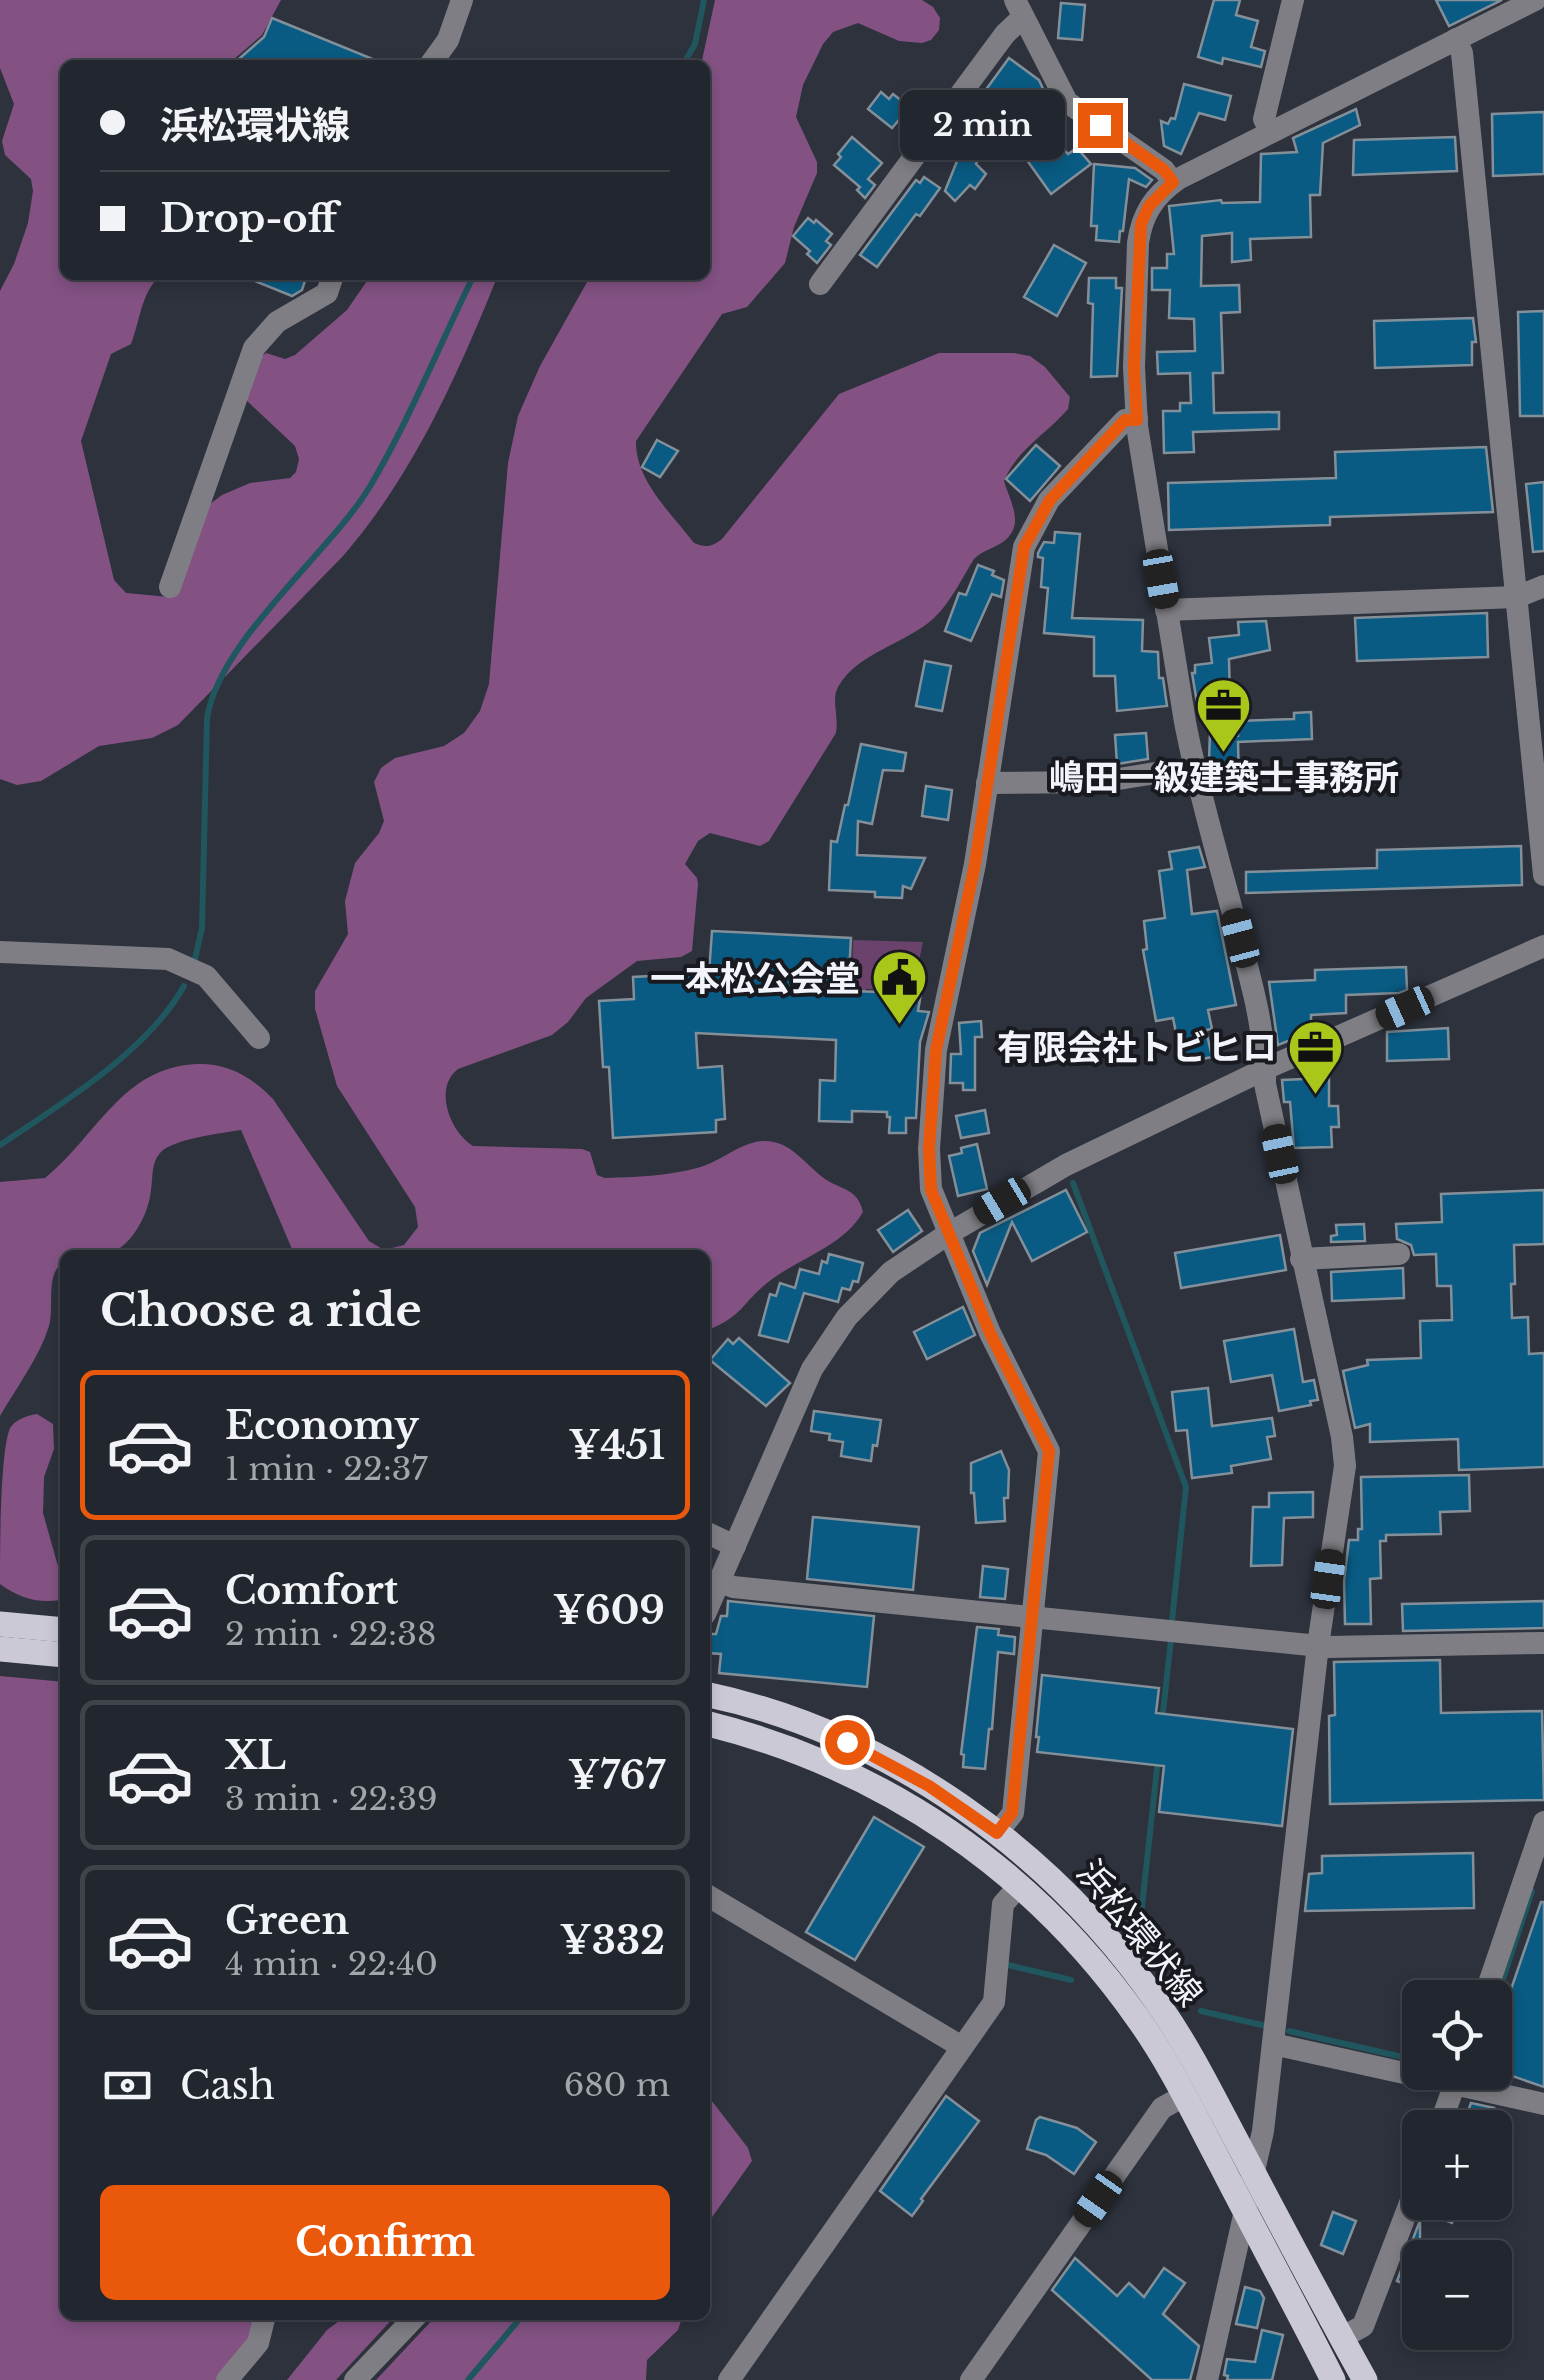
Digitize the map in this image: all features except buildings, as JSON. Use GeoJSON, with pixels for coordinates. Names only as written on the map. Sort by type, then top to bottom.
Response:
{"type":"FeatureCollection","features":[{"type":"Feature","properties":{"kind":"main road"},"geometry":{"type":"LineString","coordinates":[[0,1624],[60,1630]]}},
{"type":"Feature","properties":{"kind":"main road"},"geometry":{"type":"LineString","coordinates":[[0,1649],[60,1655]]}},
{"type":"Feature","properties":{"kind":"main road","name":"浜松環状線"},"geometry":{"type":"LineString","coordinates":[[710,1695],[775,1714],[847,1742],[929,1786],[997,1833],[1074,1901],[1135,1972],[1187,2049],[1365,2380]]}},
{"type":"Feature","properties":{"kind":"main road","name":"浜松環状線"},"geometry":{"type":"LineString","coordinates":[[710,1725],[774,1742],[858,1777],[954,1832],[1020,1885],[1076,1941],[1149,2036],[1334,2380]]}},
{"type":"Feature","properties":{"kind":"street"},"geometry":{"type":"LineString","coordinates":[[434,60],[448,40],[462,0]]}},
{"type":"Feature","properties":{"kind":"street"},"geometry":{"type":"LineString","coordinates":[[1271,132],[1264,119],[1294,0]]}},
{"type":"Feature","properties":{"kind":"street"},"geometry":{"type":"LineString","coordinates":[[1207,2380],[1263,2131],[1344,1451],[1265,1084],[1266,1054],[1249,972],[1194,767],[1166,610],[1137,420],[1134,367],[1141,224],[1149,206],[1173,182],[1535,0]]}},
{"type":"Feature","properties":{"kind":"street"},"geometry":{"type":"LineString","coordinates":[[1019,8],[1067,102],[1164,170],[1173,182]]}},
{"type":"Feature","properties":{"kind":"street"},"geometry":{"type":"LineString","coordinates":[[820,284],[1005,34],[1019,8]]}},
{"type":"Feature","properties":{"kind":"street"},"geometry":{"type":"LineString","coordinates":[[1456,40],[1462,53],[1516,597],[1538,755],[1544,875]]}},
{"type":"Feature","properties":{"kind":"street"},"geometry":{"type":"LineString","coordinates":[[170,587],[254,348],[277,322],[327,293],[331,280]]}},
{"type":"Feature","properties":{"kind":"street"},"geometry":{"type":"LineString","coordinates":[[997,1833],[1012,1813],[1049,1451],[990,1333],[931,1190],[928,1169],[936,1050],[975,864],[1024,547],[1050,500],[1125,420],[1137,420]]}},
{"type":"Feature","properties":{"kind":"street"},"geometry":{"type":"LineString","coordinates":[[1166,610],[1516,597],[1544,586]]}},
{"type":"Feature","properties":{"kind":"street"},"geometry":{"type":"LineString","coordinates":[[986,782],[1100,782],[1194,767]]}},
{"type":"Feature","properties":{"kind":"street"},"geometry":{"type":"LineString","coordinates":[[710,1603],[812,1369],[828,1342],[890,1272],[1048,1174],[1266,1069],[1544,946]]}},
{"type":"Feature","properties":{"kind":"street"},"geometry":{"type":"LineString","coordinates":[[0,952],[168,959],[206,976],[259,1038]]}},
{"type":"Feature","properties":{"kind":"street"},"geometry":{"type":"LineString","coordinates":[[1302,1259],[1399,1254]]}},
{"type":"Feature","properties":{"kind":"street"},"geometry":{"type":"LineString","coordinates":[[710,1534],[735,1546]]}},
{"type":"Feature","properties":{"kind":"street"},"geometry":{"type":"LineString","coordinates":[[719,1582],[733,1587],[1318,1645],[1544,1642]]}},
{"type":"Feature","properties":{"kind":"street"},"geometry":{"type":"LineString","coordinates":[[1490,1980],[1544,1822]]}},
{"type":"Feature","properties":{"kind":"street"},"geometry":{"type":"LineString","coordinates":[[730,2380],[994,2002],[1004,1904],[1020,1885]]}},
{"type":"Feature","properties":{"kind":"street"},"geometry":{"type":"LineString","coordinates":[[710,1897],[962,2047]]}},
{"type":"Feature","properties":{"kind":"street"},"geometry":{"type":"LineString","coordinates":[[1272,2044],[1402,2068]]}},
{"type":"Feature","properties":{"kind":"street"},"geometry":{"type":"LineString","coordinates":[[1497,2090],[1544,2104]]}},
{"type":"Feature","properties":{"kind":"street"},"geometry":{"type":"LineString","coordinates":[[971,2380],[1162,2108],[1184,2096]]}},
{"type":"Feature","properties":{"kind":"street"},"geometry":{"type":"LineString","coordinates":[[1342,2338],[1363,2326],[1404,2220]]}},
{"type":"Feature","properties":{"kind":"street"},"geometry":{"type":"LineString","coordinates":[[227,2380],[258,2343],[263,2320]]}},
{"type":"Feature","properties":{"kind":"street"},"geometry":{"type":"LineString","coordinates":[[356,2380],[412,2320]]}},
{"type":"Feature","properties":{"kind":"shaded area"},"geometry":{"type":"Polygon","coordinates":[[[0,0],[281,0],[262,35],[233,60],[60,60],[60,280],[156,280],[145,299],[131,344],[111,354],[81,441],[114,580],[126,593],[169,597],[210,504],[250,483],[290,478],[296,472],[299,459],[295,446],[246,400],[258,359],[266,353],[285,359],[295,355],[347,310],[368,280],[496,280],[450,386],[413,457],[343,556],[178,725],[152,738],[99,746],[41,781],[17,785],[0,779],[0,291],[28,223],[33,191],[31,179],[5,155],[2,141],[14,104],[0,68],[0,0]]]}},
{"type":"Feature","properties":{"kind":"shaded area"},"geometry":{"type":"Polygon","coordinates":[[[715,0],[922,0],[940,18],[939,30],[931,40],[922,43],[899,41],[858,23],[833,32],[823,44],[803,85],[796,117],[817,162],[817,173],[794,227],[785,263],[747,307],[722,314],[636,441],[648,483],[694,543],[709,546],[722,539],[839,394],[939,353],[1030,356],[1045,367],[1070,397],[1068,409],[1024,451],[1004,481],[1015,521],[1010,535],[974,559],[934,618],[858,665],[838,687],[836,733],[769,841],[760,846],[710,833],[698,841],[685,864],[698,884],[692,951],[681,957],[637,961],[586,998],[552,1035],[458,1069],[447,1087],[452,1120],[457,1131],[473,1146],[582,1149],[590,1152],[597,1175],[605,1178],[686,1171],[749,1144],[771,1141],[789,1148],[825,1179],[853,1194],[863,1212],[844,1234],[779,1274],[734,1315],[710,1329],[710,1250],[384,1250],[404,1245],[418,1227],[415,1207],[337,1086],[315,1009],[315,991],[348,934],[345,901],[355,863],[384,821],[374,782],[381,768],[395,758],[444,746],[464,733],[480,711],[489,684],[508,463],[518,416],[540,366],[588,280],[710,280],[710,60],[702,60],[715,0]]]}},
{"type":"Feature","properties":{"kind":"shaded area"},"geometry":{"type":"Polygon","coordinates":[[[853,940],[923,942],[913,990],[866,989],[865,1001],[851,1000],[853,940]]]}},
{"type":"Feature","properties":{"kind":"shaded area"},"geometry":{"type":"Polygon","coordinates":[[[197,1064],[219,1066],[257,1084],[273,1099],[369,1241],[384,1250],[292,1250],[241,1130],[198,1137],[166,1148],[154,1166],[146,1210],[137,1230],[122,1247],[60,1250],[45,1338],[0,1416],[0,1182],[45,1178],[112,1106],[149,1077],[197,1064]]]}},
{"type":"Feature","properties":{"kind":"shaded area"},"geometry":{"type":"Polygon","coordinates":[[[37,1414],[53,1424],[54,1449],[44,1477],[43,1513],[60,1573],[60,1600],[28,1598],[0,1584],[4,1458],[10,1428],[37,1414]]]}},
{"type":"Feature","properties":{"kind":"shaded area"},"geometry":{"type":"Polygon","coordinates":[[[0,1676],[60,1682],[60,2320],[256,2320],[255,2331],[219,2380],[0,2380],[0,1676]]]}},
{"type":"Feature","properties":{"kind":"shaded area"},"geometry":{"type":"Polygon","coordinates":[[[710,2099],[748,2148],[752,2161],[710,2220],[710,2099]]]}},
{"type":"Feature","properties":{"kind":"shaded area"},"geometry":{"type":"Polygon","coordinates":[[[340,2320],[391,2320],[336,2380],[287,2380],[327,2330],[340,2320]]]}},
{"type":"Feature","properties":{"kind":"shaded area"},"geometry":{"type":"Polygon","coordinates":[[[432,2320],[681,2320],[678,2330],[647,2360],[646,2380],[376,2380],[432,2320]]]}},
{"type":"Feature","properties":{"kind":"waterway"},"geometry":{"type":"LineString","coordinates":[[686,60],[695,44],[704,0]]}},
{"type":"Feature","properties":{"kind":"waterway"},"geometry":{"type":"LineString","coordinates":[[195,959],[202,928],[207,718],[216,688],[253,628],[369,488],[472,280]]}},
{"type":"Feature","properties":{"kind":"waterway"},"geometry":{"type":"LineString","coordinates":[[0,1145],[76,1094],[126,1054],[168,1010],[184,986]]}},
{"type":"Feature","properties":{"kind":"waterway"},"geometry":{"type":"LineString","coordinates":[[1073,1183],[1186,1487],[1172,1621]]}},
{"type":"Feature","properties":{"kind":"waterway"},"geometry":{"type":"LineString","coordinates":[[1162,1722],[1171,1639]]}},
{"type":"Feature","properties":{"kind":"waterway"},"geometry":{"type":"LineString","coordinates":[[1139,1934],[1158,1759]]}},
{"type":"Feature","properties":{"kind":"waterway"},"geometry":{"type":"LineString","coordinates":[[1503,1980],[1532,1891]]}},
{"type":"Feature","properties":{"kind":"waterway"},"geometry":{"type":"LineString","coordinates":[[1008,1965],[1071,1980]]}},
{"type":"Feature","properties":{"kind":"waterway"},"geometry":{"type":"LineString","coordinates":[[1201,2011],[1266,2026]]}},
{"type":"Feature","properties":{"kind":"waterway"},"geometry":{"type":"LineString","coordinates":[[1289,2031],[1402,2057]]}},
{"type":"Feature","properties":{"kind":"waterway"},"geometry":{"type":"LineString","coordinates":[[468,2380],[519,2320]]}},
{"type":"Feature","properties":{"kind":"place","name":"嶋田一級建築士事務所"},"geometry":{"type":"Point","coordinates":[1224,755]}},
{"type":"Feature","properties":{"kind":"place","name":"一本松公会堂"},"geometry":{"type":"Point","coordinates":[899,1027]}},
{"type":"Feature","properties":{"kind":"place","name":"有限会社トビヒロ"},"geometry":{"type":"Point","coordinates":[1316,1096]}},
{"type":"Feature","properties":{"kind":"route"},"geometry":{"type":"LineString","coordinates":[[847,1742],[929,1786],[997,1833],[1012,1813],[1049,1451],[990,1333],[937,1209],[928,1169],[929,1149],[936,1050],[975,864],[1024,547],[1034,522],[1050,500],[1125,420],[1137,420],[1134,367],[1138,243],[1149,206],[1173,182],[1164,170],[1100,125]]}}]}
